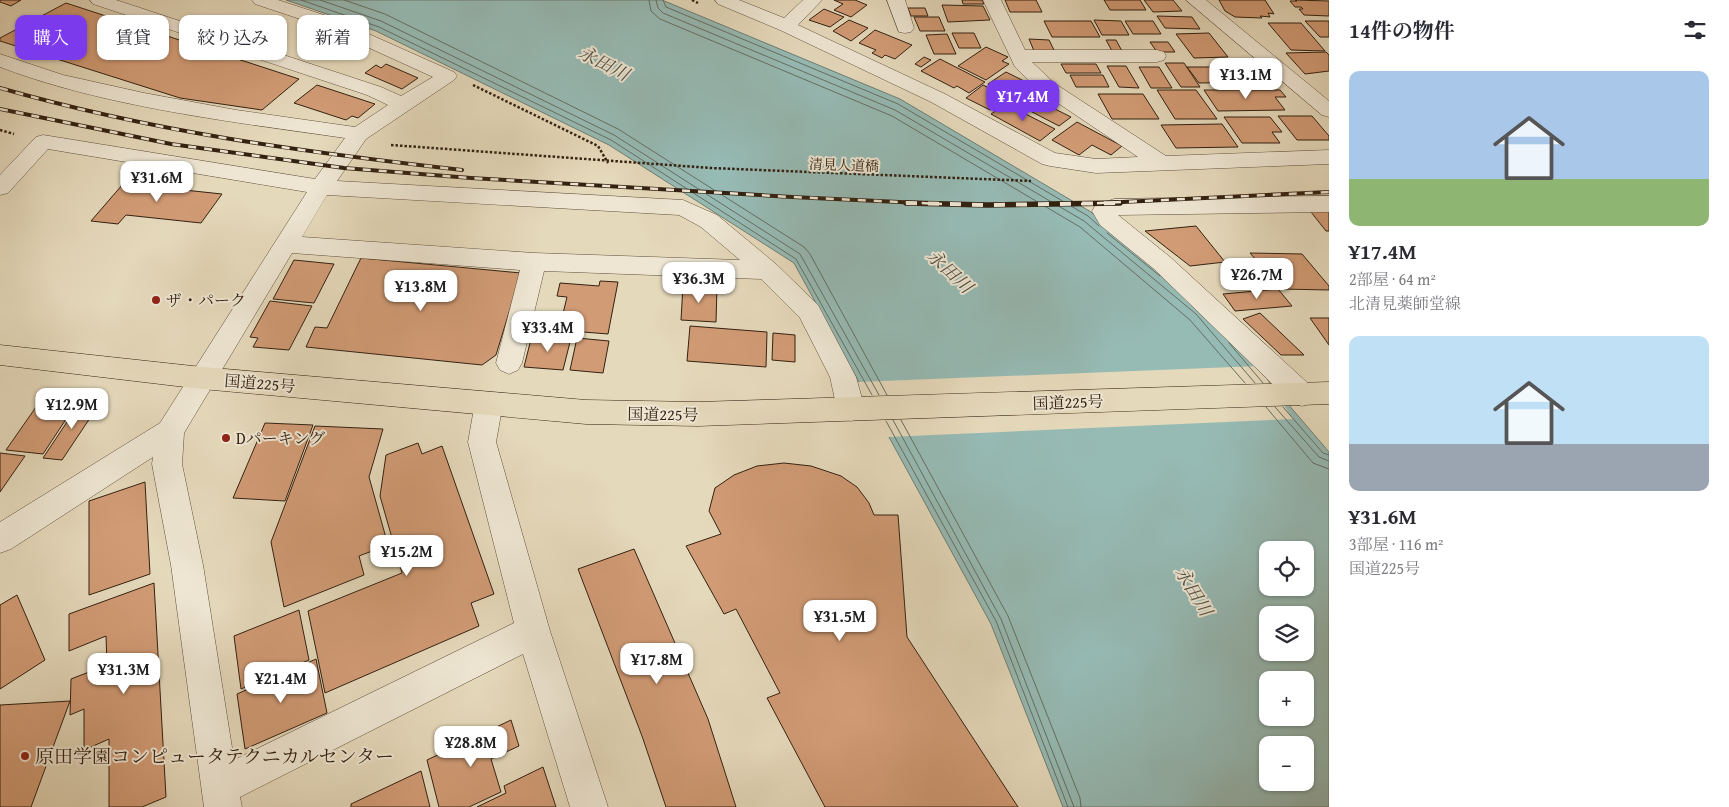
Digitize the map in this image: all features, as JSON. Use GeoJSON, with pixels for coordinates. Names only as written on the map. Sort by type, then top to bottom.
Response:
{"type":"FeatureCollection","features":[{"type":"Feature","properties":{"kind":"highway","name":"国道225号"},"geometry":{"type":"LineString","coordinates":[[0,355],[202,378],[586,412],[698,414],[1329,393]]}},
{"type":"Feature","properties":{"kind":"street"},"geometry":{"type":"LineString","coordinates":[[99,0],[374,90],[402,104]]}},
{"type":"Feature","properties":{"kind":"street"},"geometry":{"type":"LineString","coordinates":[[261,0],[328,22],[447,76]]}},
{"type":"Feature","properties":{"kind":"street"},"geometry":{"type":"LineString","coordinates":[[724,0],[786,26],[938,98],[1050,159],[1096,166],[1329,157]]}},
{"type":"Feature","properties":{"kind":"street"},"geometry":{"type":"LineString","coordinates":[[786,26],[813,0]]}},
{"type":"Feature","properties":{"kind":"street"},"geometry":{"type":"LineString","coordinates":[[896,0],[905,28]]}},
{"type":"Feature","properties":{"kind":"street"},"geometry":{"type":"LineString","coordinates":[[992,0],[1022,63],[1047,87],[1161,163]]}},
{"type":"Feature","properties":{"kind":"street"},"geometry":{"type":"LineString","coordinates":[[1195,0],[1329,112]]}},
{"type":"Feature","properties":{"kind":"street"},"geometry":{"type":"LineString","coordinates":[[1018,56],[1157,56]]}},
{"type":"Feature","properties":{"kind":"street"},"geometry":{"type":"LineString","coordinates":[[0,60],[30,72],[67,83],[164,105],[356,138]]}},
{"type":"Feature","properties":{"kind":"street"},"geometry":{"type":"LineString","coordinates":[[447,76],[402,104],[356,138],[321,187],[170,431],[167,464],[187,565],[221,797],[533,630]]}},
{"type":"Feature","properties":{"kind":"street"},"geometry":{"type":"LineString","coordinates":[[0,188],[43,142],[321,187],[683,208],[709,221],[767,270],[809,312],[860,409]]}},
{"type":"Feature","properties":{"kind":"street"},"geometry":{"type":"LineString","coordinates":[[1295,395],[1162,264],[1108,219],[1103,211],[1114,207],[1329,204]]}},
{"type":"Feature","properties":{"kind":"street"},"geometry":{"type":"LineString","coordinates":[[286,244],[534,262],[767,270]]}},
{"type":"Feature","properties":{"kind":"street"},"geometry":{"type":"LineString","coordinates":[[509,363],[534,262]]}},
{"type":"Feature","properties":{"kind":"street"},"geometry":{"type":"LineString","coordinates":[[489,403],[482,442],[533,630],[589,807]]}},
{"type":"Feature","properties":{"kind":"street"},"geometry":{"type":"LineString","coordinates":[[0,539],[170,431]]}},
{"type":"Feature","properties":{"kind":"path"},"geometry":{"type":"LineString","coordinates":[[447,76],[462,79],[598,146],[608,163]]}},
{"type":"Feature","properties":{"kind":"path","name":"清見人道橋"},"geometry":{"type":"LineString","coordinates":[[356,138],[608,163],[763,172],[1032,181]]}},
{"type":"Feature","properties":{"kind":"water","name":"永田川"},"geometry":{"type":"Polygon","coordinates":[[[286,0],[662,0],[900,99],[1091,212],[1204,306],[1329,452],[1329,807],[1063,807],[991,624],[794,263],[609,145],[369,29],[369,15],[330,15],[286,0]]]}},
{"type":"Feature","properties":{"kind":"pier"},"geometry":{"type":"Polygon","coordinates":[[[1258,366],[1293,419],[888,437],[858,382],[1258,366]]]}},
{"type":"Feature","properties":{"kind":"building"},"geometry":{"type":"Polygon","coordinates":[[[0,0],[21,0],[11,6],[0,2],[0,0]]]}},
{"type":"Feature","properties":{"kind":"building"},"geometry":{"type":"Polygon","coordinates":[[[834,0],[855,0],[867,5],[851,17],[834,10],[843,4],[834,0]]]}},
{"type":"Feature","properties":{"kind":"building"},"geometry":{"type":"Polygon","coordinates":[[[962,0],[982,0],[984,4],[963,4],[962,0]]]}},
{"type":"Feature","properties":{"kind":"building"},"geometry":{"type":"Polygon","coordinates":[[[1005,0],[1036,0],[1042,12],[1010,12],[1005,0]]]}},
{"type":"Feature","properties":{"kind":"building"},"geometry":{"type":"Polygon","coordinates":[[[1104,0],[1140,0],[1146,10],[1110,10],[1104,0]]]}},
{"type":"Feature","properties":{"kind":"building"},"geometry":{"type":"Polygon","coordinates":[[[1144,0],[1173,0],[1182,11],[1153,12],[1144,0]]]}},
{"type":"Feature","properties":{"kind":"building"},"geometry":{"type":"Polygon","coordinates":[[[1219,0],[1265,0],[1274,14],[1268,13],[1270,17],[1260,16],[1262,18],[1235,17],[1225,11],[1219,0]]]}},
{"type":"Feature","properties":{"kind":"building"},"geometry":{"type":"Polygon","coordinates":[[[1295,0],[1329,1],[1329,16],[1304,15],[1299,9],[1303,9],[1301,7],[1295,7],[1290,1],[1297,1],[1295,0]]]}},
{"type":"Feature","properties":{"kind":"building"},"geometry":{"type":"Polygon","coordinates":[[[66,3],[103,15],[97,15],[97,60],[169,60],[169,37],[179,40],[179,60],[241,60],[299,79],[262,110],[180,98],[60,60],[87,60],[87,15],[43,15],[66,3]]]}},
{"type":"Feature","properties":{"kind":"building"},"geometry":{"type":"Polygon","coordinates":[[[942,5],[983,6],[990,20],[948,22],[942,5]]]}},
{"type":"Feature","properties":{"kind":"building"},"geometry":{"type":"Polygon","coordinates":[[[908,8],[925,8],[928,16],[911,16],[908,8]]]}},
{"type":"Feature","properties":{"kind":"building"},"geometry":{"type":"Polygon","coordinates":[[[824,9],[844,17],[830,27],[809,20],[824,9]]]}},
{"type":"Feature","properties":{"kind":"building"},"geometry":{"type":"Polygon","coordinates":[[[1157,16],[1192,17],[1200,29],[1165,28],[1157,16]]]}},
{"type":"Feature","properties":{"kind":"building"},"geometry":{"type":"Polygon","coordinates":[[[914,17],[939,17],[945,31],[920,31],[914,17]]]}},
{"type":"Feature","properties":{"kind":"building"},"geometry":{"type":"Polygon","coordinates":[[[849,20],[868,28],[851,41],[833,31],[849,20]]]}},
{"type":"Feature","properties":{"kind":"building"},"geometry":{"type":"Polygon","coordinates":[[[1094,20],[1121,21],[1129,35],[1102,35],[1094,20]]]}},
{"type":"Feature","properties":{"kind":"building"},"geometry":{"type":"Polygon","coordinates":[[[1044,21],[1091,21],[1100,37],[1052,37],[1044,21]]]}},
{"type":"Feature","properties":{"kind":"building"},"geometry":{"type":"Polygon","coordinates":[[[1125,21],[1153,21],[1161,34],[1133,34],[1125,21]]]}},
{"type":"Feature","properties":{"kind":"building"},"geometry":{"type":"Polygon","coordinates":[[[1305,21],[1329,21],[1329,37],[1320,37],[1305,21]]]}},
{"type":"Feature","properties":{"kind":"building"},"geometry":{"type":"Polygon","coordinates":[[[1268,23],[1301,23],[1325,51],[1291,50],[1268,23]]]}},
{"type":"Feature","properties":{"kind":"building"},"geometry":{"type":"Polygon","coordinates":[[[15,30],[15,46],[0,41],[0,38],[15,30]]]}},
{"type":"Feature","properties":{"kind":"building"},"geometry":{"type":"Polygon","coordinates":[[[875,30],[912,45],[895,59],[885,55],[882,58],[872,53],[876,50],[859,43],[875,30]]]}},
{"type":"Feature","properties":{"kind":"building"},"geometry":{"type":"Polygon","coordinates":[[[952,33],[974,33],[981,48],[959,48],[952,33]]]}},
{"type":"Feature","properties":{"kind":"building"},"geometry":{"type":"Polygon","coordinates":[[[1209,33],[1228,57],[1194,58],[1176,34],[1209,33]]]}},
{"type":"Feature","properties":{"kind":"building"},"geometry":{"type":"Polygon","coordinates":[[[947,34],[956,54],[934,54],[926,35],[947,34]]]}},
{"type":"Feature","properties":{"kind":"building"},"geometry":{"type":"Polygon","coordinates":[[[1029,39],[1049,40],[1055,52],[1034,51],[1029,39]]]}},
{"type":"Feature","properties":{"kind":"building"},"geometry":{"type":"Polygon","coordinates":[[[1106,40],[1116,40],[1122,51],[1112,51],[1106,40]]]}},
{"type":"Feature","properties":{"kind":"building"},"geometry":{"type":"Polygon","coordinates":[[[1150,42],[1168,42],[1175,52],[1157,52],[1150,42]]]}},
{"type":"Feature","properties":{"kind":"building"},"geometry":{"type":"Polygon","coordinates":[[[986,47],[1008,57],[1002,61],[1009,64],[986,80],[958,66],[986,47]]]}},
{"type":"Feature","properties":{"kind":"building"},"geometry":{"type":"Polygon","coordinates":[[[1326,52],[1329,55],[1329,71],[1305,74],[1286,53],[1326,52]]]}},
{"type":"Feature","properties":{"kind":"building"},"geometry":{"type":"Polygon","coordinates":[[[924,57],[931,60],[921,67],[915,64],[924,57]]]}},
{"type":"Feature","properties":{"kind":"building"},"geometry":{"type":"Polygon","coordinates":[[[940,59],[985,82],[969,93],[957,86],[954,88],[921,71],[940,59]]]}},
{"type":"Feature","properties":{"kind":"building"},"geometry":{"type":"Polygon","coordinates":[[[1165,63],[1184,63],[1200,87],[1181,87],[1165,63]]]}},
{"type":"Feature","properties":{"kind":"building"},"geometry":{"type":"Polygon","coordinates":[[[386,64],[418,78],[402,89],[365,73],[376,65],[381,68],[386,64]]]}},
{"type":"Feature","properties":{"kind":"building"},"geometry":{"type":"Polygon","coordinates":[[[1061,64],[1096,64],[1101,73],[1066,73],[1061,64]]]}},
{"type":"Feature","properties":{"kind":"building"},"geometry":{"type":"Polygon","coordinates":[[[1107,66],[1126,66],[1139,88],[1119,87],[1107,66]]]}},
{"type":"Feature","properties":{"kind":"building"},"geometry":{"type":"Polygon","coordinates":[[[1139,67],[1159,67],[1172,88],[1151,88],[1139,67]]]}},
{"type":"Feature","properties":{"kind":"building"},"geometry":{"type":"Polygon","coordinates":[[[1187,67],[1250,67],[1262,82],[1199,83],[1187,67]]]}},
{"type":"Feature","properties":{"kind":"building"},"geometry":{"type":"Polygon","coordinates":[[[1006,72],[1024,81],[1020,84],[1025,87],[1012,96],[988,84],[1006,72]]]}},
{"type":"Feature","properties":{"kind":"building"},"geometry":{"type":"Polygon","coordinates":[[[1070,75],[1103,75],[1109,87],[1076,87],[1070,75]]]}},
{"type":"Feature","properties":{"kind":"building"},"geometry":{"type":"Polygon","coordinates":[[[317,85],[375,104],[358,118],[352,116],[346,120],[294,103],[317,85]]]}},
{"type":"Feature","properties":{"kind":"building"},"geometry":{"type":"Polygon","coordinates":[[[983,85],[1007,97],[990,110],[966,98],[983,85]]]}},
{"type":"Feature","properties":{"kind":"building"},"geometry":{"type":"Polygon","coordinates":[[[1157,90],[1196,90],[1217,119],[1175,119],[1157,90]]]}},
{"type":"Feature","properties":{"kind":"building"},"geometry":{"type":"Polygon","coordinates":[[[1204,90],[1280,90],[1286,97],[1275,97],[1285,110],[1218,111],[1204,90]]]}},
{"type":"Feature","properties":{"kind":"building"},"geometry":{"type":"Polygon","coordinates":[[[1028,91],[1046,100],[1043,103],[1071,117],[1059,126],[1013,102],[1028,91]]]}},
{"type":"Feature","properties":{"kind":"building"},"geometry":{"type":"Polygon","coordinates":[[[1098,94],[1143,94],[1159,119],[1112,119],[1098,94]]]}},
{"type":"Feature","properties":{"kind":"building"},"geometry":{"type":"Polygon","coordinates":[[[1006,104],[1055,129],[1040,141],[991,114],[1006,104]]]}},
{"type":"Feature","properties":{"kind":"building"},"geometry":{"type":"Polygon","coordinates":[[[1278,116],[1312,116],[1329,136],[1329,140],[1297,140],[1278,116]]]}},
{"type":"Feature","properties":{"kind":"building"},"geometry":{"type":"Polygon","coordinates":[[[1224,117],[1270,117],[1282,132],[1272,132],[1280,143],[1242,143],[1224,117]]]}},
{"type":"Feature","properties":{"kind":"building"},"geometry":{"type":"Polygon","coordinates":[[[1077,122],[1122,146],[1111,155],[1092,145],[1079,155],[1052,140],[1077,122]]]}},
{"type":"Feature","properties":{"kind":"building"},"geometry":{"type":"Polygon","coordinates":[[[1222,124],[1238,147],[1176,148],[1161,125],[1222,124]]]}},
{"type":"Feature","properties":{"kind":"building"},"geometry":{"type":"Polygon","coordinates":[[[145,173],[166,175],[156,187],[222,194],[201,223],[126,215],[118,224],[91,221],[123,184],[135,185],[145,173]]]}},
{"type":"Feature","properties":{"kind":"building"},"geometry":{"type":"Polygon","coordinates":[[[1307,207],[1329,207],[1329,231],[1326,231],[1307,207]]]}},
{"type":"Feature","properties":{"kind":"building"},"geometry":{"type":"Polygon","coordinates":[[[1196,226],[1225,262],[1190,266],[1145,231],[1196,226]]]}},
{"type":"Feature","properties":{"kind":"building"},"geometry":{"type":"Polygon","coordinates":[[[1250,253],[1302,254],[1329,286],[1329,290],[1281,289],[1250,253]]]}},
{"type":"Feature","properties":{"kind":"building"},"geometry":{"type":"Polygon","coordinates":[[[361,258],[521,273],[496,355],[482,365],[306,347],[315,327],[327,328],[361,258]]]}},
{"type":"Feature","properties":{"kind":"building"},"geometry":{"type":"Polygon","coordinates":[[[294,260],[334,264],[314,303],[273,299],[294,260]]]}},
{"type":"Feature","properties":{"kind":"building"},"geometry":{"type":"Polygon","coordinates":[[[600,281],[618,282],[608,334],[559,330],[567,297],[557,296],[560,283],[599,286],[600,281]]]}},
{"type":"Feature","properties":{"kind":"building"},"geometry":{"type":"Polygon","coordinates":[[[683,285],[717,287],[716,322],[681,320],[683,285]]]}},
{"type":"Feature","properties":{"kind":"building"},"geometry":{"type":"Polygon","coordinates":[[[1278,289],[1292,306],[1235,311],[1223,294],[1278,289]]]}},
{"type":"Feature","properties":{"kind":"building"},"geometry":{"type":"Polygon","coordinates":[[[270,301],[312,306],[289,350],[253,347],[258,338],[250,337],[270,301]]]}},
{"type":"Feature","properties":{"kind":"building"},"geometry":{"type":"Polygon","coordinates":[[[1260,313],[1304,355],[1281,355],[1243,319],[1260,313]]]}},
{"type":"Feature","properties":{"kind":"building"},"geometry":{"type":"Polygon","coordinates":[[[1310,318],[1329,318],[1329,345],[1310,318]]]}},
{"type":"Feature","properties":{"kind":"building"},"geometry":{"type":"Polygon","coordinates":[[[690,326],[767,332],[766,367],[687,361],[690,326]]]}},
{"type":"Feature","properties":{"kind":"building"},"geometry":{"type":"Polygon","coordinates":[[[773,333],[795,335],[795,362],[772,360],[773,333]]]}},
{"type":"Feature","properties":{"kind":"building"},"geometry":{"type":"Polygon","coordinates":[[[532,335],[571,338],[563,370],[524,367],[532,335]]]}},
{"type":"Feature","properties":{"kind":"building"},"geometry":{"type":"Polygon","coordinates":[[[577,338],[609,341],[603,373],[570,370],[577,338]]]}},
{"type":"Feature","properties":{"kind":"building"},"geometry":{"type":"Polygon","coordinates":[[[43,397],[78,401],[43,454],[6,450],[43,397]]]}},
{"type":"Feature","properties":{"kind":"building"},"geometry":{"type":"Polygon","coordinates":[[[81,401],[100,403],[62,460],[43,458],[81,401]]]}},
{"type":"Feature","properties":{"kind":"building"},"geometry":{"type":"Polygon","coordinates":[[[265,423],[313,425],[285,501],[233,498],[265,423]]]}},
{"type":"Feature","properties":{"kind":"building"},"geometry":{"type":"Polygon","coordinates":[[[315,426],[383,429],[369,477],[388,545],[359,556],[364,575],[284,607],[271,542],[315,426]]]}},
{"type":"Feature","properties":{"kind":"building"},"geometry":{"type":"Polygon","coordinates":[[[418,443],[422,454],[442,446],[494,594],[471,603],[479,626],[325,693],[308,611],[402,573],[380,496],[386,455],[418,443]]]}},
{"type":"Feature","properties":{"kind":"building"},"geometry":{"type":"Polygon","coordinates":[[[0,453],[25,456],[0,492],[0,453]]]}},
{"type":"Feature","properties":{"kind":"building"},"geometry":{"type":"Polygon","coordinates":[[[784,463],[811,466],[841,476],[857,487],[869,503],[874,515],[898,515],[907,637],[1018,807],[825,807],[767,698],[780,693],[736,609],[724,614],[686,546],[721,534],[709,511],[715,488],[734,475],[757,466],[784,463]]]}},
{"type":"Feature","properties":{"kind":"building"},"geometry":{"type":"Polygon","coordinates":[[[145,482],[150,574],[89,595],[89,501],[145,482]]]}},
{"type":"Feature","properties":{"kind":"building"},"geometry":{"type":"Polygon","coordinates":[[[634,549],[708,719],[736,807],[666,807],[642,736],[578,569],[634,549]]]}},
{"type":"Feature","properties":{"kind":"building"},"geometry":{"type":"Polygon","coordinates":[[[154,583],[166,797],[142,807],[109,807],[109,739],[84,750],[84,709],[70,715],[71,679],[107,665],[106,636],[69,651],[69,614],[154,583]]]}},
{"type":"Feature","properties":{"kind":"building"},"geometry":{"type":"Polygon","coordinates":[[[17,595],[45,660],[0,689],[0,605],[17,595]]]}},
{"type":"Feature","properties":{"kind":"building"},"geometry":{"type":"Polygon","coordinates":[[[299,610],[309,660],[241,689],[234,636],[299,610]]]}},
{"type":"Feature","properties":{"kind":"building"},"geometry":{"type":"Polygon","coordinates":[[[316,659],[327,713],[245,749],[237,694],[316,659]]]}},
{"type":"Feature","properties":{"kind":"building","name":"原田学園コンピュータテクニカルセンター"},"geometry":{"type":"Polygon","coordinates":[[[70,701],[31,807],[0,807],[0,705],[70,701]]]}},
{"type":"Feature","properties":{"kind":"building"},"geometry":{"type":"Polygon","coordinates":[[[511,720],[519,746],[491,759],[501,792],[469,807],[439,807],[427,760],[511,720]]]}},
{"type":"Feature","properties":{"kind":"building"},"geometry":{"type":"Polygon","coordinates":[[[543,767],[556,807],[477,807],[506,793],[504,786],[543,767]]]}},
{"type":"Feature","properties":{"kind":"building"},"geometry":{"type":"Polygon","coordinates":[[[421,771],[430,807],[351,807],[351,804],[421,771]]]}},
{"type":"Feature","properties":{"kind":"railway"},"geometry":{"type":"LineString","coordinates":[[0,88],[115,117],[172,129],[287,148],[462,170]]}},
{"type":"Feature","properties":{"kind":"railway"},"geometry":{"type":"LineString","coordinates":[[0,109],[171,144],[344,168],[471,178],[937,204]]}},
{"type":"Feature","properties":{"kind":"railway"},"geometry":{"type":"LineString","coordinates":[[1093,203],[1329,192]]}},
{"type":"Feature","properties":{"kind":"railway"},"geometry":{"type":"LineString","coordinates":[[906,203],[937,204]]}},
{"type":"Feature","properties":{"kind":"railway"},"geometry":{"type":"LineString","coordinates":[[937,204],[1093,203]]}},
{"type":"Feature","properties":{"kind":"railway"},"geometry":{"type":"LineString","coordinates":[[1081,204],[1093,203]]}},
{"type":"Feature","properties":{"kind":"railway"},"geometry":{"type":"LineString","coordinates":[[1093,203],[1120,203]]}},
{"type":"Feature","properties":{"kind":"railway"},"geometry":{"type":"LineString","coordinates":[[937,204],[942,204]]}},
{"type":"Feature","properties":{"kind":"place","name":"ザ・パーク"},"geometry":{"type":"Point","coordinates":[156,300]}},
{"type":"Feature","properties":{"kind":"place","name":"Dパーキング"},"geometry":{"type":"Point","coordinates":[226,438]}},
{"type":"Feature","properties":{"kind":"place","name":"原田学園コンピュータテクニカルセンター"},"geometry":{"type":"Point","coordinates":[25,756]}}]}
